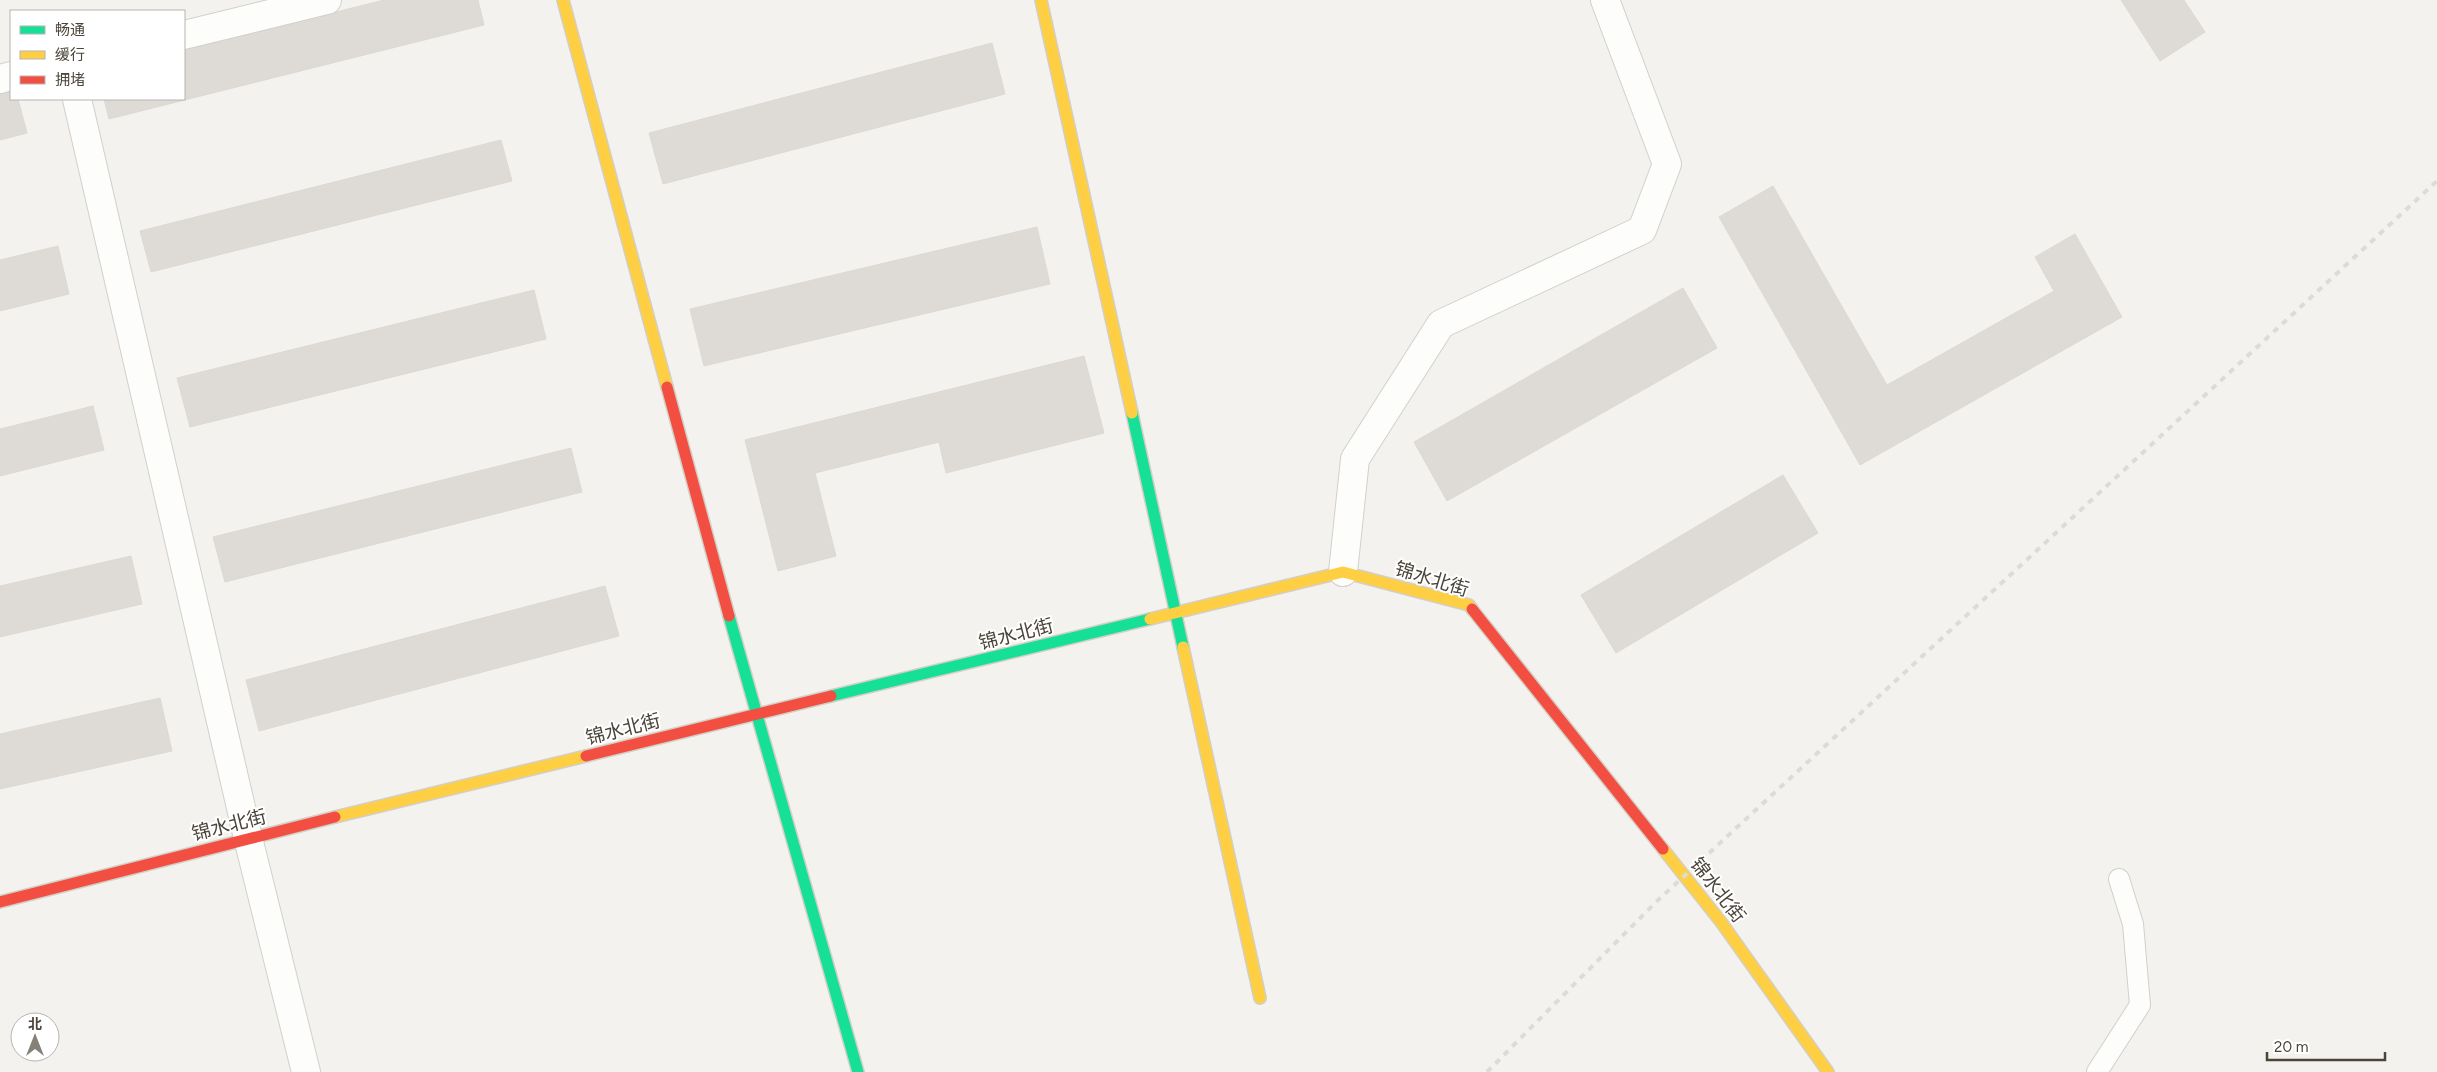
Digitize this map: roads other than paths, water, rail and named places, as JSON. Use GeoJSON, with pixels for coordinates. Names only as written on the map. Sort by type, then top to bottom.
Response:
{"type":"FeatureCollection","features":[{"type":"Feature","properties":{"kind":"street"},"geometry":{"type":"LineString","coordinates":[[185,35],[327,0]]}},
{"type":"Feature","properties":{"kind":"street"},"geometry":{"type":"LineString","coordinates":[[563,0],[756,715],[858,1072]]}},
{"type":"Feature","properties":{"kind":"street"},"geometry":{"type":"LineString","coordinates":[[1041,0],[1260,998]]}},
{"type":"Feature","properties":{"kind":"street"},"geometry":{"type":"LineString","coordinates":[[1343,572],[1356,459],[1441,324],[1642,230],[1667,164],[1605,0]]}},
{"type":"Feature","properties":{"kind":"street"},"geometry":{"type":"LineString","coordinates":[[77,100],[248,838],[306,1072]]}},
{"type":"Feature","properties":{"kind":"street","name":"锦水北街"},"geometry":{"type":"LineString","coordinates":[[0,902],[248,838],[1343,572],[1469,605],[1721,922],[1828,1072]]}},
{"type":"Feature","properties":{"kind":"lane"},"geometry":{"type":"LineString","coordinates":[[2097,1072],[2140,1005],[2133,924],[2119,879]]}},
{"type":"Feature","properties":{"kind":"railway"},"geometry":{"type":"LineString","coordinates":[[1487,1072],[1655,903],[2437,181]]}}]}
